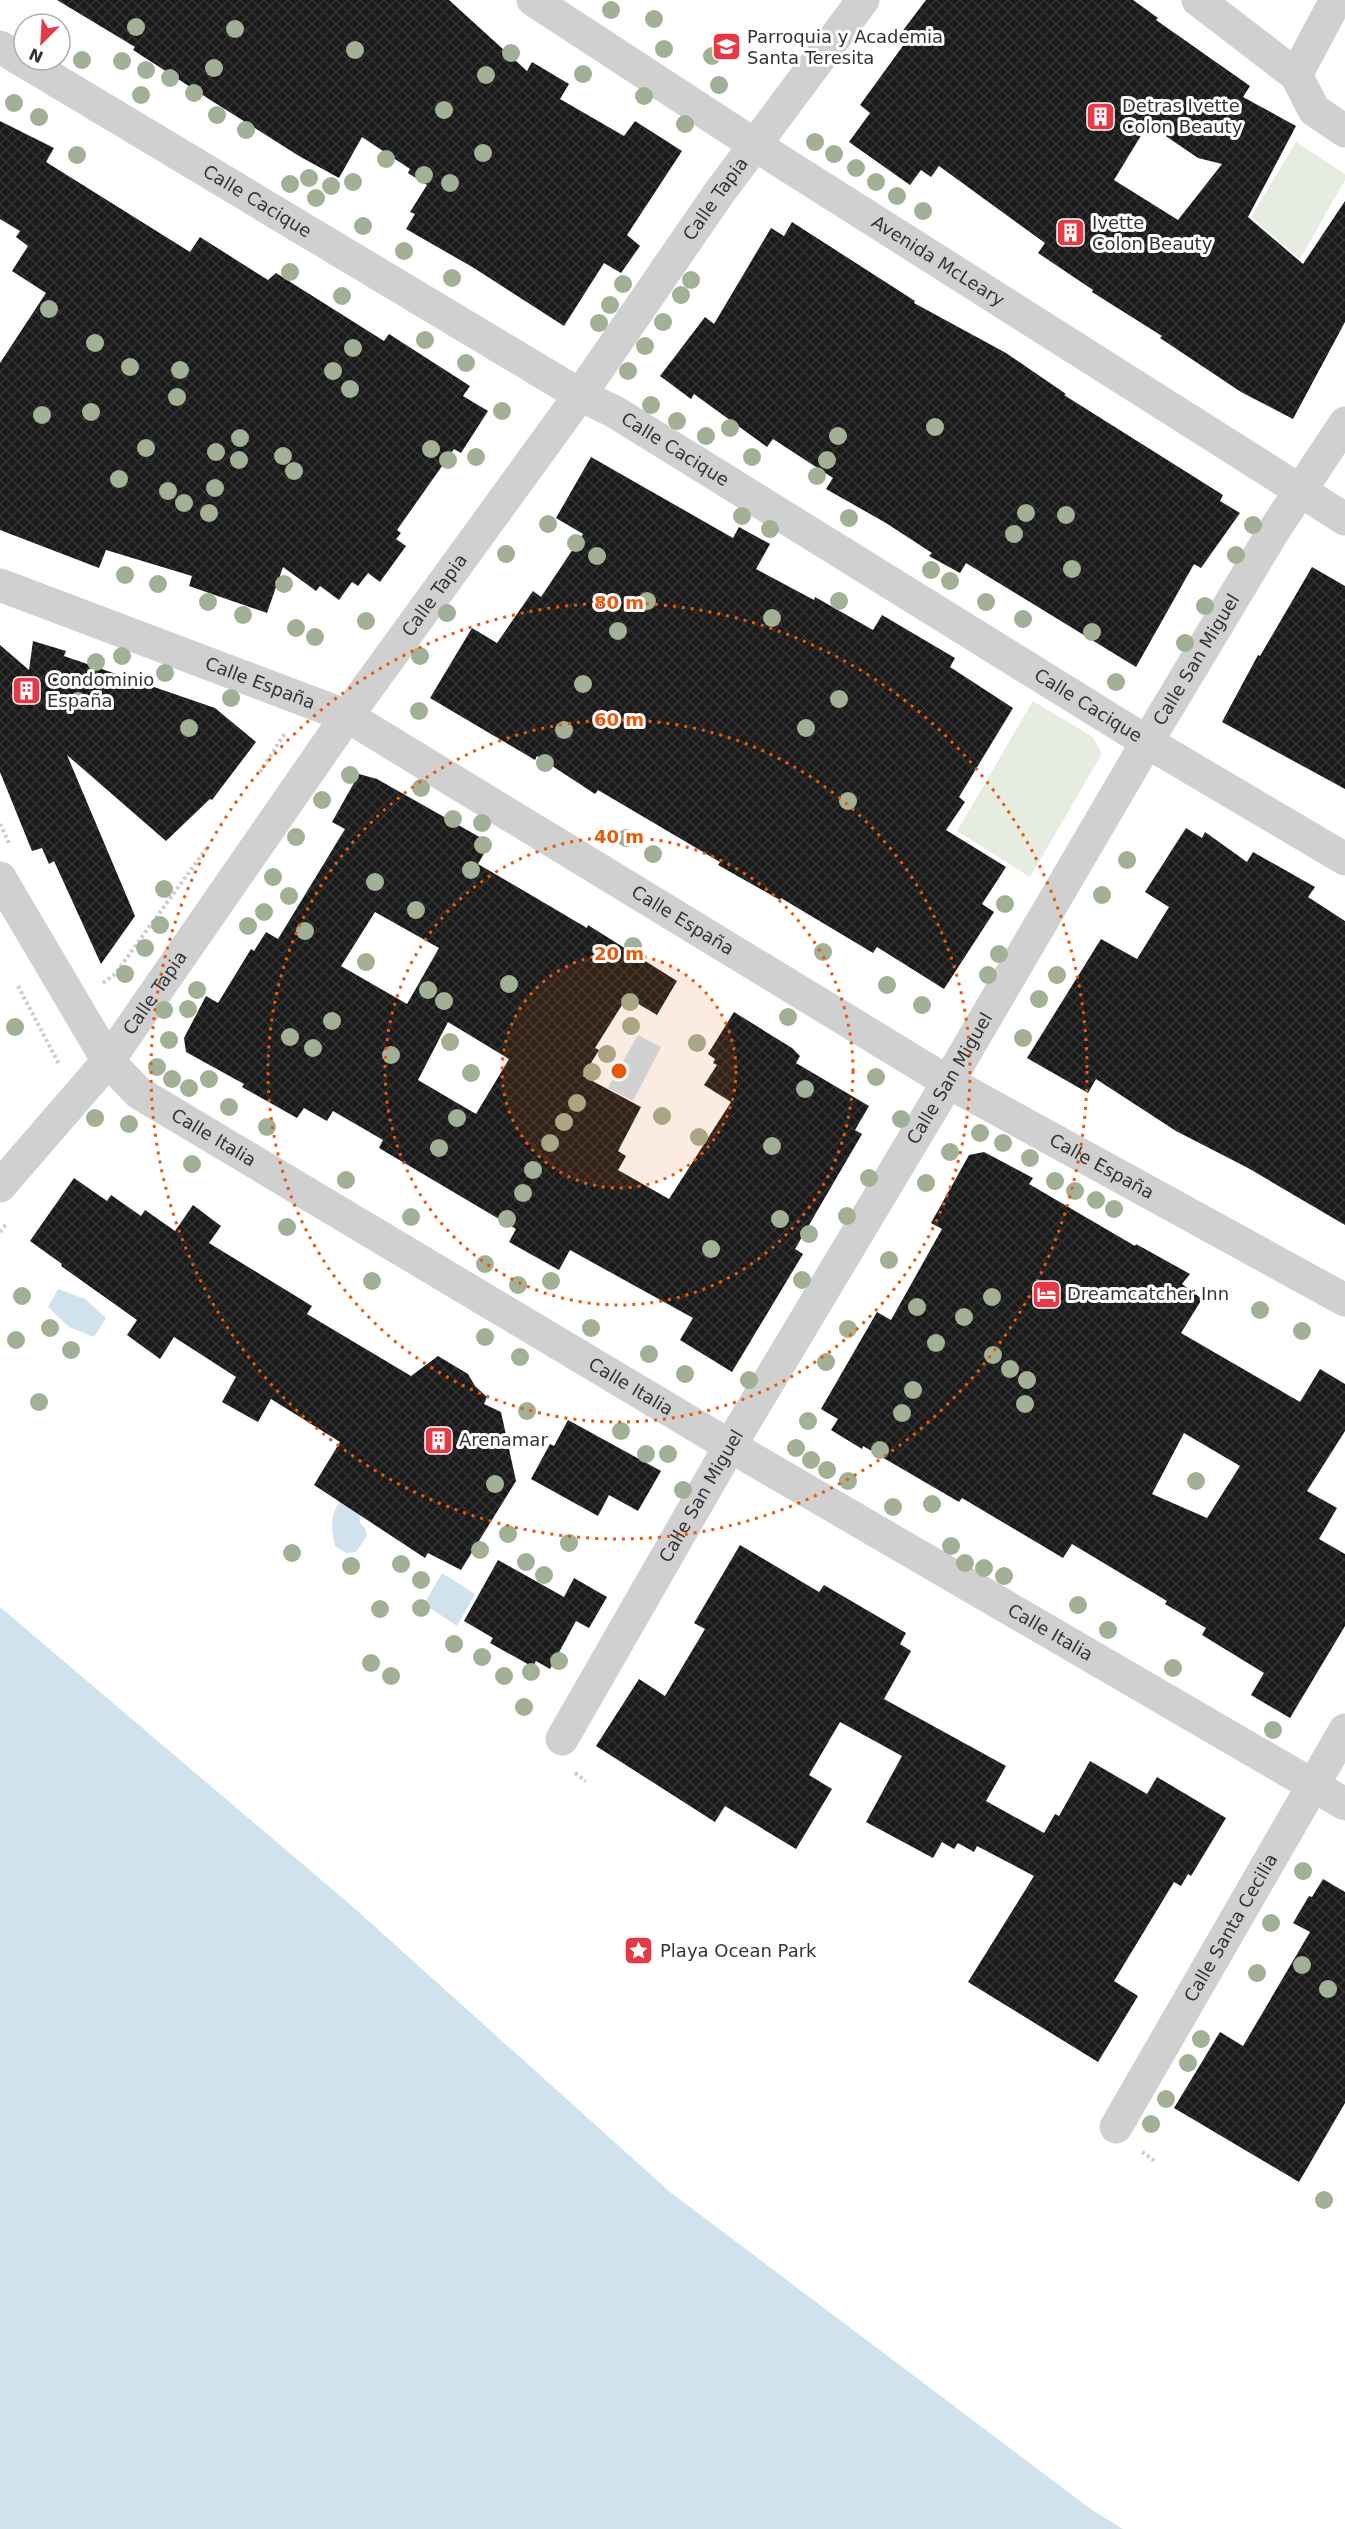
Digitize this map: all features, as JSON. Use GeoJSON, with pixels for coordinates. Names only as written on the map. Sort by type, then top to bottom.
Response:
{"type":"FeatureCollection","features":[{"type":"Feature","properties":{"kind":"street","name":"Avenida McLeary"},"geometry":{"type":"LineString","coordinates":[[533,0],[755,145],[1345,519]]}},
{"type":"Feature","properties":{"kind":"street","name":"Calle Tapia"},"geometry":{"type":"LineString","coordinates":[[0,1186],[108,1061],[347,716],[580,395],[755,145],[863,0]]}},
{"type":"Feature","properties":{"kind":"street"},"geometry":{"type":"LineString","coordinates":[[1198,0],[1296,75],[1314,110],[1345,131]]}},
{"type":"Feature","properties":{"kind":"street"},"geometry":{"type":"LineString","coordinates":[[1296,75],[1336,0]]}},
{"type":"Feature","properties":{"kind":"street","name":"Calle Cacique"},"geometry":{"type":"LineString","coordinates":[[0,47],[580,395],[625,418],[1147,742],[1345,859]]}},
{"type":"Feature","properties":{"kind":"street","name":"Calle San Miguel"},"geometry":{"type":"LineString","coordinates":[[562,1738],[730,1446],[948,1082],[1147,742],[1273,532],[1345,423]]}},
{"type":"Feature","properties":{"kind":"street","name":"Calle España"},"geometry":{"type":"LineString","coordinates":[[0,585],[347,716],[948,1082],[1345,1300]]}},
{"type":"Feature","properties":{"kind":"street","name":"Calle Italia"},"geometry":{"type":"LineString","coordinates":[[0,878],[108,1061],[139,1093],[730,1446],[1345,1804]]}},
{"type":"Feature","properties":{"kind":"street","name":"Calle Santa Cecilia"},"geometry":{"type":"LineString","coordinates":[[1116,2127],[1311,1785],[1345,1730]]}},
{"type":"Feature","properties":{"kind":"path"},"geometry":{"type":"LineString","coordinates":[[258,776],[288,728]]}},
{"type":"Feature","properties":{"kind":"path"},"geometry":{"type":"LineString","coordinates":[[100,985],[115,974],[212,842]]}},
{"type":"Feature","properties":{"kind":"path"},"geometry":{"type":"LineString","coordinates":[[575,1772],[586,1781]]}},
{"type":"Feature","properties":{"kind":"path"},"geometry":{"type":"LineString","coordinates":[[1144,2153],[1155,2161]]}},
{"type":"Feature","properties":{"kind":"shaded area"},"geometry":{"type":"Polygon","coordinates":[[[1296,142],[1345,174],[1345,180],[1300,259],[1251,217],[1296,142]]]}},
{"type":"Feature","properties":{"kind":"shaded area"},"geometry":{"type":"Polygon","coordinates":[[[1033,701],[1093,737],[1102,754],[1030,877],[957,831],[1033,701]]]}},
{"type":"Feature","properties":{"kind":"water"},"geometry":{"type":"Polygon","coordinates":[[[638,1035],[661,1047],[633,1101],[608,1088],[638,1035]]]}},
{"type":"Feature","properties":{"kind":"water"},"geometry":{"type":"Polygon","coordinates":[[[58,1289],[85,1299],[106,1318],[94,1337],[69,1327],[48,1307],[58,1289]]]}},
{"type":"Feature","properties":{"kind":"water"},"geometry":{"type":"Polygon","coordinates":[[[345,1497],[359,1507],[360,1523],[365,1528],[367,1536],[356,1552],[346,1553],[335,1546],[332,1520],[336,1508],[345,1497]]]}},
{"type":"Feature","properties":{"kind":"water"},"geometry":{"type":"Polygon","coordinates":[[[442,1573],[475,1594],[457,1626],[424,1604],[442,1573]]]}},
{"type":"Feature","properties":{"kind":"water"},"geometry":{"type":"Polygon","coordinates":[[[0,1607],[353,1907],[670,2192],[1092,2510],[1123,2529],[0,2529],[0,1607]]]}},
{"type":"Feature","properties":{"kind":"building"},"geometry":{"type":"Polygon","coordinates":[[[57,0],[449,0],[527,71],[532,62],[569,84],[560,99],[624,136],[635,121],[682,151],[627,235],[640,246],[621,273],[604,263],[564,326],[474,268],[406,229],[415,214],[410,212],[427,185],[408,173],[410,169],[362,137],[339,178],[299,156],[133,50],[135,47],[57,0]]]}},
{"type":"Feature","properties":{"kind":"building"},"geometry":{"type":"Polygon","coordinates":[[[926,0],[1133,0],[1158,18],[1156,20],[1250,86],[1243,97],[1296,126],[1248,217],[1303,264],[1345,201],[1345,322],[1293,419],[1241,392],[1160,338],[1162,336],[1092,292],[1093,290],[1038,253],[1045,243],[939,166],[931,177],[921,170],[910,185],[849,142],[870,113],[860,105],[905,43],[898,37],[926,0]],[[1148,124],[1114,180],[1178,220],[1222,164],[1198,158],[1148,124]]]}},
{"type":"Feature","properties":{"kind":"building"},"geometry":{"type":"Polygon","coordinates":[[[0,121],[54,148],[46,162],[190,252],[200,237],[268,280],[276,273],[384,341],[389,334],[470,386],[463,396],[488,411],[461,453],[454,449],[397,530],[401,533],[396,539],[406,546],[380,582],[368,573],[358,586],[352,582],[339,600],[320,586],[316,591],[283,567],[267,613],[189,586],[192,576],[106,550],[99,568],[0,530],[0,363],[46,293],[12,271],[28,246],[16,237],[20,231],[0,219],[0,121]]]}},
{"type":"Feature","properties":{"kind":"building"},"geometry":{"type":"Polygon","coordinates":[[[792,222],[915,301],[914,303],[1006,353],[1066,394],[1064,395],[1223,495],[1220,501],[1240,513],[1201,568],[1194,564],[1136,667],[966,563],[960,573],[929,556],[932,553],[886,523],[826,489],[833,478],[773,439],[767,447],[694,394],[691,399],[660,376],[705,317],[714,324],[771,228],[784,236],[792,222]]]}},
{"type":"Feature","properties":{"kind":"building"},"geometry":{"type":"Polygon","coordinates":[[[591,457],[733,538],[739,527],[770,544],[756,569],[814,600],[815,597],[873,630],[882,615],[955,658],[950,667],[1013,708],[959,797],[965,802],[946,830],[1006,867],[982,904],[994,912],[944,989],[877,947],[873,953],[781,898],[780,900],[718,865],[720,862],[598,790],[595,794],[537,756],[535,760],[430,698],[472,628],[497,643],[533,591],[541,597],[583,534],[556,518],[591,457]]]}},
{"type":"Feature","properties":{"kind":"building"},"geometry":{"type":"Polygon","coordinates":[[[1312,567],[1345,586],[1345,789],[1222,722],[1258,655],[1260,656],[1312,567]]]}},
{"type":"Feature","properties":{"kind":"building"},"geometry":{"type":"Polygon","coordinates":[[[33,641],[66,651],[64,656],[215,708],[256,742],[212,800],[210,799],[166,841],[67,755],[135,916],[101,964],[54,861],[49,864],[42,848],[32,851],[0,772],[0,645],[29,670],[33,641]]]}},
{"type":"Feature","properties":{"kind":"building"},"geometry":{"type":"Polygon","coordinates":[[[359,774],[377,779],[490,843],[478,864],[587,928],[588,925],[677,981],[657,1015],[627,997],[595,1048],[599,1050],[583,1076],[641,1107],[618,1151],[626,1156],[618,1170],[669,1199],[731,1102],[704,1085],[717,1065],[713,1063],[715,1059],[708,1054],[734,1012],[792,1048],[800,1056],[796,1063],[869,1106],[855,1130],[862,1134],[795,1249],[803,1254],[732,1372],[680,1340],[693,1318],[570,1250],[559,1270],[509,1242],[516,1229],[379,1148],[383,1140],[333,1111],[327,1121],[304,1108],[297,1118],[242,1087],[244,1084],[186,1052],[184,1038],[206,996],[218,1003],[251,949],[254,951],[266,932],[278,939],[345,829],[332,822],[359,774]],[[375,912],[341,966],[407,1004],[439,948],[375,912]],[[448,1022],[418,1080],[476,1114],[509,1059],[448,1022]]]}},
{"type":"Feature","properties":{"kind":"building"},"geometry":{"type":"Polygon","coordinates":[[[1186,828],[1202,838],[1205,832],[1247,862],[1253,852],[1315,887],[1308,897],[1345,921],[1345,1225],[1248,1168],[1176,1131],[1096,1079],[1088,1093],[1027,1058],[1101,939],[1137,959],[1169,907],[1145,892],[1186,828]]]}},
{"type":"Feature","properties":{"kind":"building"},"geometry":{"type":"Polygon","coordinates":[[[984,1152],[1033,1178],[1029,1184],[1135,1246],[1136,1244],[1190,1274],[1182,1284],[1202,1299],[1181,1333],[1300,1402],[1320,1369],[1345,1384],[1345,1431],[1307,1491],[1337,1508],[1319,1539],[1345,1554],[1345,1626],[1290,1718],[1251,1695],[1264,1673],[1202,1635],[1206,1628],[1165,1604],[1167,1601],[1072,1544],[1063,1558],[962,1498],[959,1502],[831,1430],[838,1419],[821,1409],[877,1312],[891,1320],[942,1229],[931,1223],[969,1155],[984,1152]],[[1184,1433],[1152,1494],[1207,1518],[1240,1466],[1184,1433]]]}},
{"type":"Feature","properties":{"kind":"building"},"geometry":{"type":"Polygon","coordinates":[[[74,1178],[107,1201],[111,1195],[141,1216],[145,1210],[175,1231],[193,1205],[221,1226],[209,1243],[312,1306],[307,1314],[411,1376],[438,1356],[468,1374],[475,1386],[487,1397],[484,1404],[501,1412],[516,1481],[461,1570],[428,1553],[425,1558],[314,1485],[340,1442],[271,1399],[258,1422],[222,1402],[236,1377],[174,1337],[160,1359],[127,1335],[137,1320],[30,1241],[74,1178]]]}},
{"type":"Feature","properties":{"kind":"building"},"geometry":{"type":"Polygon","coordinates":[[[568,1420],[661,1471],[638,1511],[609,1495],[598,1516],[531,1479],[550,1444],[554,1446],[568,1420]]]}},
{"type":"Feature","properties":{"kind":"building"},"geometry":{"type":"Polygon","coordinates":[[[740,1545],[819,1592],[824,1585],[906,1633],[900,1644],[911,1651],[884,1699],[1006,1766],[986,1801],[1044,1833],[1055,1814],[1059,1816],[1090,1761],[1147,1794],[1157,1777],[1226,1818],[1191,1876],[1188,1874],[1181,1886],[1174,1882],[1114,1981],[1138,1996],[1098,2062],[968,1982],[1034,1876],[977,1846],[974,1852],[958,1843],[954,1849],[942,1842],[933,1858],[866,1822],[902,1756],[840,1722],[809,1775],[832,1789],[796,1849],[725,1806],[715,1822],[596,1746],[639,1679],[665,1696],[705,1629],[694,1623],[740,1545]]]}},
{"type":"Feature","properties":{"kind":"building"},"geometry":{"type":"Polygon","coordinates":[[[498,1560],[564,1597],[574,1578],[607,1597],[589,1628],[576,1621],[550,1669],[536,1661],[533,1667],[490,1643],[493,1638],[464,1621],[498,1560]]]}},
{"type":"Feature","properties":{"kind":"building"},"geometry":{"type":"Polygon","coordinates":[[[1323,1879],[1345,1892],[1345,2103],[1299,2182],[1174,2108],[1220,2032],[1243,2046],[1310,1932],[1293,1923],[1309,1896],[1312,1897],[1323,1879]]]}},
{"type":"Feature","properties":{"kind":"place","name":"Parroquia y Academia Santa Teresita"},"geometry":{"type":"Point","coordinates":[726,47]}},
{"type":"Feature","properties":{"kind":"place","name":"Detras Ivette Colon Beauty"},"geometry":{"type":"Point","coordinates":[1101,116]}},
{"type":"Feature","properties":{"kind":"place","name":"Ivette Colon Beauty"},"geometry":{"type":"Point","coordinates":[1071,233]}},
{"type":"Feature","properties":{"kind":"place","name":"Condominio España"},"geometry":{"type":"Point","coordinates":[26,690]}},
{"type":"Feature","properties":{"kind":"place","name":"Dreamcatcher Inn"},"geometry":{"type":"Point","coordinates":[1046,1294]}},
{"type":"Feature","properties":{"kind":"place","name":"Arenamar"},"geometry":{"type":"Point","coordinates":[438,1440]}},
{"type":"Feature","properties":{"kind":"place","name":"Playa Ocean Park"},"geometry":{"type":"Point","coordinates":[639,1951]}}]}
